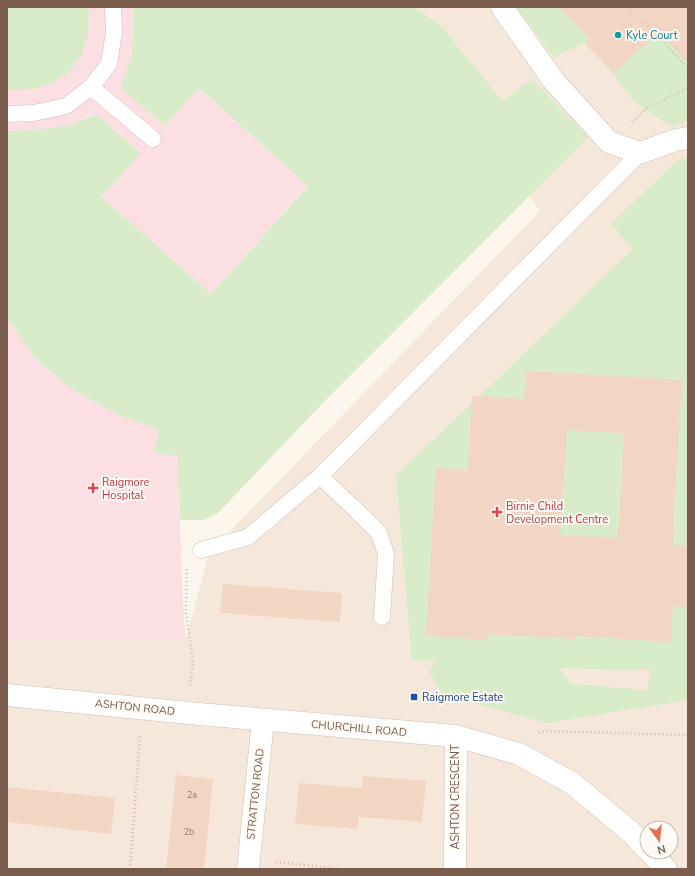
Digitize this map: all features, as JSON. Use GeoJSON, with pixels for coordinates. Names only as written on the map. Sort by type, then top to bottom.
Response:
{"type":"FeatureCollection","features":[{"type":"Feature","properties":{"kind":"street"},"geometry":{"type":"LineString","coordinates":[[502,7],[553,80],[609,142],[640,153],[676,140],[688,138]]}},
{"type":"Feature","properties":{"kind":"street","name":"ASHTON ROAD"},"geometry":{"type":"LineString","coordinates":[[7,695],[263,720]]}},
{"type":"Feature","properties":{"kind":"street","name":"CHURCHILL ROAD"},"geometry":{"type":"LineString","coordinates":[[263,720],[456,736]]}},
{"type":"Feature","properties":{"kind":"street","name":"STRATTON ROAD"},"geometry":{"type":"LineString","coordinates":[[248,869],[263,720]]}},
{"type":"Feature","properties":{"kind":"street","name":"ASHTON CRESCENT"},"geometry":{"type":"LineString","coordinates":[[455,869],[456,736],[519,754],[572,783],[639,840]]}},
{"type":"Feature","properties":{"kind":"street"},"geometry":{"type":"LineString","coordinates":[[658,860],[666,869]]}},
{"type":"Feature","properties":{"kind":"lane"},"geometry":{"type":"LineString","coordinates":[[7,114],[34,113],[66,106],[91,87],[109,64],[114,32],[113,7]]}},
{"type":"Feature","properties":{"kind":"lane"},"geometry":{"type":"LineString","coordinates":[[91,87],[153,139]]}},
{"type":"Feature","properties":{"kind":"lane"},"geometry":{"type":"LineString","coordinates":[[201,550],[248,537],[320,476],[640,153]]}},
{"type":"Feature","properties":{"kind":"lane"},"geometry":{"type":"LineString","coordinates":[[320,476],[379,533],[386,554],[382,617]]}},
{"type":"Feature","properties":{"kind":"path"},"geometry":{"type":"LineString","coordinates":[[628,7],[631,11]]}},
{"type":"Feature","properties":{"kind":"path"},"geometry":{"type":"LineString","coordinates":[[645,23],[688,68]]}},
{"type":"Feature","properties":{"kind":"path"},"geometry":{"type":"LineString","coordinates":[[609,142],[647,108],[688,88]]}},
{"type":"Feature","properties":{"kind":"path"},"geometry":{"type":"LineString","coordinates":[[187,566],[186,611],[193,662],[189,713]]}},
{"type":"Feature","properties":{"kind":"path"},"geometry":{"type":"LineString","coordinates":[[533,736],[545,731],[688,735]]}},
{"type":"Feature","properties":{"kind":"path"},"geometry":{"type":"LineString","coordinates":[[130,869],[141,734]]}},
{"type":"Feature","properties":{"kind":"path"},"geometry":{"type":"LineString","coordinates":[[270,862],[342,869]]}},
{"type":"Feature","properties":{"kind":"shaded area"},"geometry":{"type":"Polygon","coordinates":[[[7,7],[133,7],[132,56],[122,83],[198,88],[308,185],[211,294],[102,197],[141,153],[97,115],[92,115],[66,126],[42,130],[7,131],[7,7]]]}},
{"type":"Feature","properties":{"kind":"shaded area","name":"Raigmore Estate"},"geometry":{"type":"Polygon","coordinates":[[[391,7],[688,7],[688,869],[7,869],[7,640],[186,639],[209,553],[540,211],[391,7]]]}},
{"type":"Feature","properties":{"kind":"shaded area","name":"Raigmore Hospital"},"geometry":{"type":"Polygon","coordinates":[[[7,318],[35,358],[71,389],[118,415],[160,430],[177,456],[186,639],[7,640],[7,318]]]}},
{"type":"Feature","properties":{"kind":"green space"},"geometry":{"type":"Polygon","coordinates":[[[7,7],[89,7],[88,35],[81,56],[69,72],[52,83],[30,90],[7,90],[7,7]]]}},
{"type":"Feature","properties":{"kind":"green space"},"geometry":{"type":"Polygon","coordinates":[[[133,7],[414,7],[442,27],[502,101],[532,79],[588,137],[323,403],[217,514],[204,520],[180,520],[177,456],[153,452],[159,430],[118,415],[71,389],[35,358],[7,318],[7,131],[36,130],[57,127],[68,125],[97,115],[141,153],[102,197],[211,294],[308,186],[199,88],[165,126],[123,90],[122,83],[132,56],[133,7]]]}},
{"type":"Feature","properties":{"kind":"green space"},"geometry":{"type":"Polygon","coordinates":[[[516,7],[688,7],[688,121],[672,127],[634,102],[613,73],[585,43],[554,57],[516,7]]]}},
{"type":"Feature","properties":{"kind":"green space"},"geometry":{"type":"Polygon","coordinates":[[[688,158],[688,700],[547,723],[443,695],[429,672],[435,661],[412,660],[396,476],[633,249],[611,224],[672,165],[681,159],[688,158]],[[559,668],[572,684],[647,690],[651,670],[559,668]]]}},
{"type":"Feature","properties":{"kind":"building","name":"Kyle Court"},"geometry":{"type":"Polygon","coordinates":[[[559,7],[688,7],[688,63],[659,32],[613,73],[585,43],[589,39],[559,7]]]}},
{"type":"Feature","properties":{"kind":"building","name":"Birnie Child Development Centre"},"geometry":{"type":"Polygon","coordinates":[[[526,371],[682,380],[673,545],[688,546],[688,607],[673,606],[671,642],[575,636],[575,639],[488,634],[488,640],[426,636],[436,468],[468,470],[472,396],[524,399],[526,371]],[[567,430],[560,535],[617,538],[624,433],[567,430]]]}},
{"type":"Feature","properties":{"kind":"building"},"geometry":{"type":"Polygon","coordinates":[[[223,584],[342,593],[340,622],[220,613],[223,584]]]}},
{"type":"Feature","properties":{"kind":"building"},"geometry":{"type":"Polygon","coordinates":[[[176,775],[213,779],[204,869],[166,869],[176,775]]]}},
{"type":"Feature","properties":{"kind":"building"},"geometry":{"type":"Polygon","coordinates":[[[363,776],[426,781],[422,822],[359,817],[358,829],[295,824],[299,783],[362,788],[363,776]]]}},
{"type":"Feature","properties":{"kind":"building"},"geometry":{"type":"Polygon","coordinates":[[[7,787],[115,798],[111,834],[7,822],[7,787]]]}},
{"type":"Feature","properties":{"kind":"place","name":"Kyle Court"},"geometry":{"type":"Point","coordinates":[618,35]}},
{"type":"Feature","properties":{"kind":"place","name":"Raigmore Hospital"},"geometry":{"type":"Point","coordinates":[93,488]}},
{"type":"Feature","properties":{"kind":"place","name":"Birnie Child Development Centre"},"geometry":{"type":"Point","coordinates":[497,512]}},
{"type":"Feature","properties":{"kind":"place","name":"Raigmore Estate"},"geometry":{"type":"Point","coordinates":[414,697]}}]}
